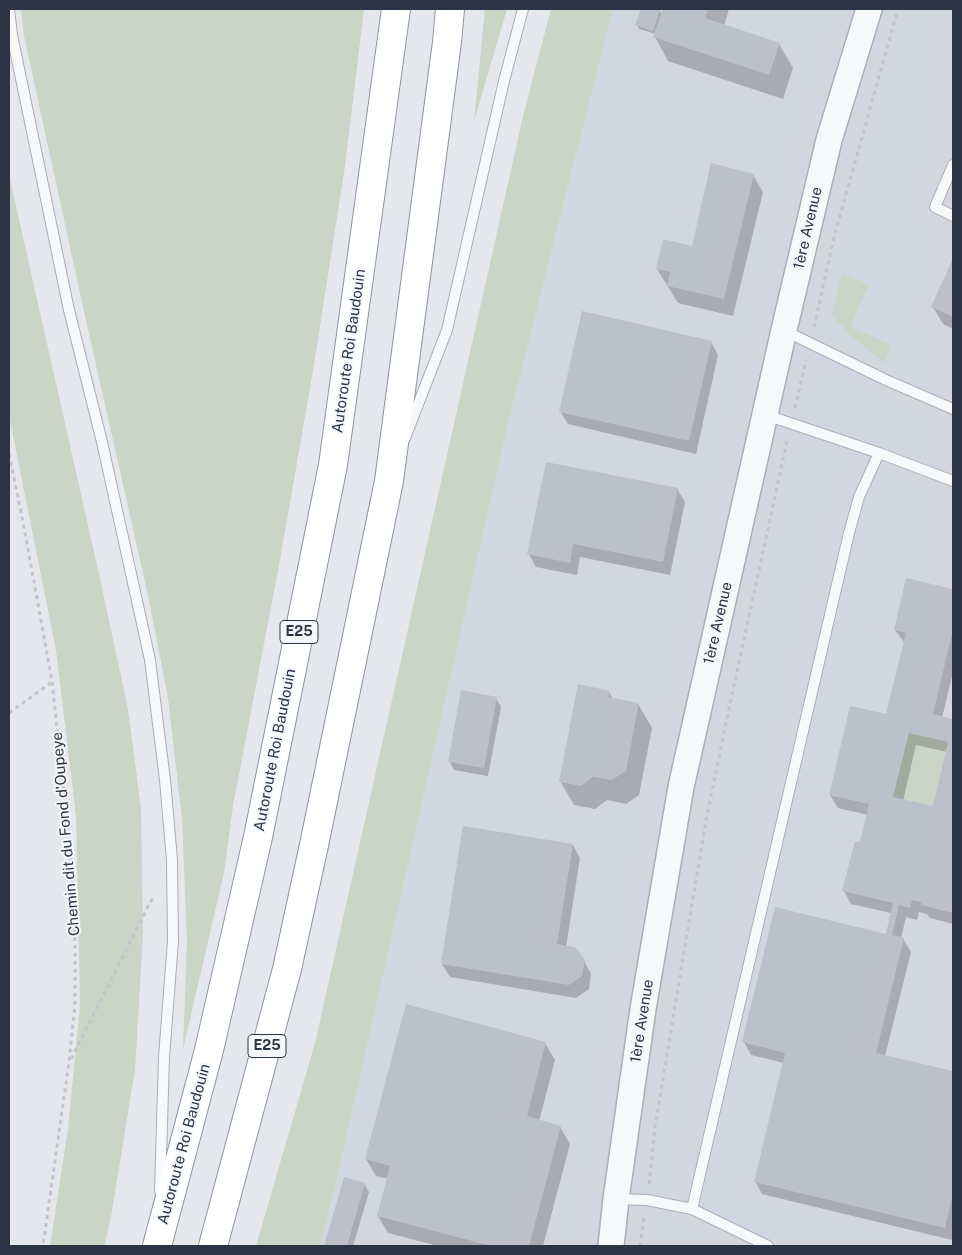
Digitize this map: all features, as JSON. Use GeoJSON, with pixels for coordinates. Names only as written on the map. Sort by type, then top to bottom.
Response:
{"type":"FeatureCollection","features":[{"type":"Feature","properties":{"kind":"highway","name":"Autoroute Roi Baudouin"},"geometry":{"type":"LineString","coordinates":[[158,1242],[209,1050],[258,836],[333,464],[396,9]]}},
{"type":"Feature","properties":{"kind":"highway","name":"E25"},"geometry":{"type":"LineString","coordinates":[[213,1246],[287,969],[389,481],[450,9]]}},
{"type":"Feature","properties":{"kind":"street","name":"1ère Avenue"},"geometry":{"type":"LineString","coordinates":[[611,1246],[643,1009],[681,787],[829,140],[869,9]]}},
{"type":"Feature","properties":{"kind":"lane"},"geometry":{"type":"LineString","coordinates":[[9,9],[14,44],[69,310],[104,451],[150,660],[164,770],[172,860],[173,942],[164,1058],[158,1242]]}},
{"type":"Feature","properties":{"kind":"lane"},"geometry":{"type":"LineString","coordinates":[[389,481],[447,330],[504,81],[523,9]]}},
{"type":"Feature","properties":{"kind":"lane"},"geometry":{"type":"LineString","coordinates":[[953,165],[935,208],[953,216]]}},
{"type":"Feature","properties":{"kind":"lane"},"geometry":{"type":"LineString","coordinates":[[784,330],[953,410]]}},
{"type":"Feature","properties":{"kind":"lane"},"geometry":{"type":"LineString","coordinates":[[765,415],[879,453],[953,481]]}},
{"type":"Feature","properties":{"kind":"lane"},"geometry":{"type":"LineString","coordinates":[[692,1209],[848,533],[859,497],[879,453]]}},
{"type":"Feature","properties":{"kind":"lane"},"geometry":{"type":"LineString","coordinates":[[616,1199],[647,1200],[692,1209],[768,1246]]}},
{"type":"Feature","properties":{"kind":"path"},"geometry":{"type":"LineString","coordinates":[[640,1246],[655,1127],[706,820],[730,704],[834,238],[898,9]]}},
{"type":"Feature","properties":{"kind":"path","name":"Chemin dit du Fond d'Oupeye"},"geometry":{"type":"LineString","coordinates":[[9,454],[52,681],[71,860],[75,1005],[70,1062],[44,1246]]}},
{"type":"Feature","properties":{"kind":"path"},"geometry":{"type":"LineString","coordinates":[[9,713],[52,681]]}},
{"type":"Feature","properties":{"kind":"path"},"geometry":{"type":"LineString","coordinates":[[70,1062],[154,895]]}},
{"type":"Feature","properties":{"kind":"shaded area"},"geometry":{"type":"Polygon","coordinates":[[[613,9],[953,9],[953,1246],[320,1246],[334,1192],[508,424],[613,9]]]}},
{"type":"Feature","properties":{"kind":"green space"},"geometry":{"type":"Polygon","coordinates":[[[21,9],[364,9],[345,166],[314,365],[280,560],[233,806],[224,873],[183,1049],[187,940],[182,819],[168,698],[149,600],[24,36],[21,9]]]}},
{"type":"Feature","properties":{"kind":"green space"},"geometry":{"type":"Polygon","coordinates":[[[485,9],[507,9],[474,121],[485,9]]]}},
{"type":"Feature","properties":{"kind":"green space"},"geometry":{"type":"Polygon","coordinates":[[[551,9],[613,9],[508,424],[334,1192],[320,1246],[256,1246],[315,1043],[524,112],[551,9]]]}},
{"type":"Feature","properties":{"kind":"green space"},"geometry":{"type":"Polygon","coordinates":[[[9,175],[128,709],[141,808],[143,935],[135,1070],[111,1217],[104,1246],[50,1246],[68,1129],[80,1005],[76,816],[56,650],[9,415],[9,175]]]}},
{"type":"Feature","properties":{"kind":"green space"},"geometry":{"type":"Polygon","coordinates":[[[842,273],[869,285],[850,326],[891,345],[884,363],[852,337],[832,315],[842,273]]]}},
{"type":"Feature","properties":{"kind":"green space"},"geometry":{"type":"Polygon","coordinates":[[[909,733],[948,742],[933,806],[893,797],[909,733]]]}},
{"type":"Feature","properties":{"kind":"building"},"geometry":{"type":"Polygon","coordinates":[[[641,9],[660,9],[653,31],[635,25],[641,9]]]}},
{"type":"Feature","properties":{"kind":"building"},"geometry":{"type":"Polygon","coordinates":[[[663,9],[708,9],[705,18],[780,43],[769,75],[653,37],[663,9]]]}},
{"type":"Feature","properties":{"kind":"building"},"geometry":{"type":"Polygon","coordinates":[[[711,163],[754,174],[724,299],[667,286],[670,272],[656,269],[663,239],[692,246],[711,163]]]}},
{"type":"Feature","properties":{"kind":"building"},"geometry":{"type":"Polygon","coordinates":[[[953,258],[953,317],[931,307],[953,258]]]}},
{"type":"Feature","properties":{"kind":"building"},"geometry":{"type":"Polygon","coordinates":[[[582,311],[712,341],[689,441],[559,412],[582,311]]]}},
{"type":"Feature","properties":{"kind":"building"},"geometry":{"type":"Polygon","coordinates":[[[546,462],[678,488],[663,562],[573,544],[570,563],[527,554],[546,462]]]}},
{"type":"Feature","properties":{"kind":"building"},"geometry":{"type":"Polygon","coordinates":[[[906,578],[953,589],[953,630],[933,714],[953,719],[953,913],[921,905],[921,902],[912,900],[910,908],[899,905],[892,935],[904,938],[876,1053],[953,1071],[953,1193],[945,1228],[754,1182],[785,1053],[742,1042],[775,907],[886,934],[893,903],[842,891],[855,841],[860,842],[869,804],[829,795],[850,706],[886,714],[906,633],[894,630],[906,578]],[[909,733],[893,797],[933,806],[948,742],[909,733]]]}},
{"type":"Feature","properties":{"kind":"building"},"geometry":{"type":"Polygon","coordinates":[[[578,684],[610,691],[608,697],[639,703],[626,771],[612,780],[593,777],[581,786],[559,782],[578,684]]]}},
{"type":"Feature","properties":{"kind":"building"},"geometry":{"type":"Polygon","coordinates":[[[461,690],[497,697],[484,768],[448,762],[461,690]]]}},
{"type":"Feature","properties":{"kind":"building"},"geometry":{"type":"Polygon","coordinates":[[[463,826],[573,844],[557,944],[575,947],[585,960],[582,976],[569,985],[441,964],[463,826]]]}},
{"type":"Feature","properties":{"kind":"building"},"geometry":{"type":"Polygon","coordinates":[[[406,1004],[546,1042],[527,1116],[561,1126],[529,1246],[491,1246],[377,1216],[390,1166],[365,1159],[406,1004]]]}},
{"type":"Feature","properties":{"kind":"building"},"geometry":{"type":"Polygon","coordinates":[[[344,1177],[365,1183],[347,1246],[324,1246],[344,1177]]]}}]}
